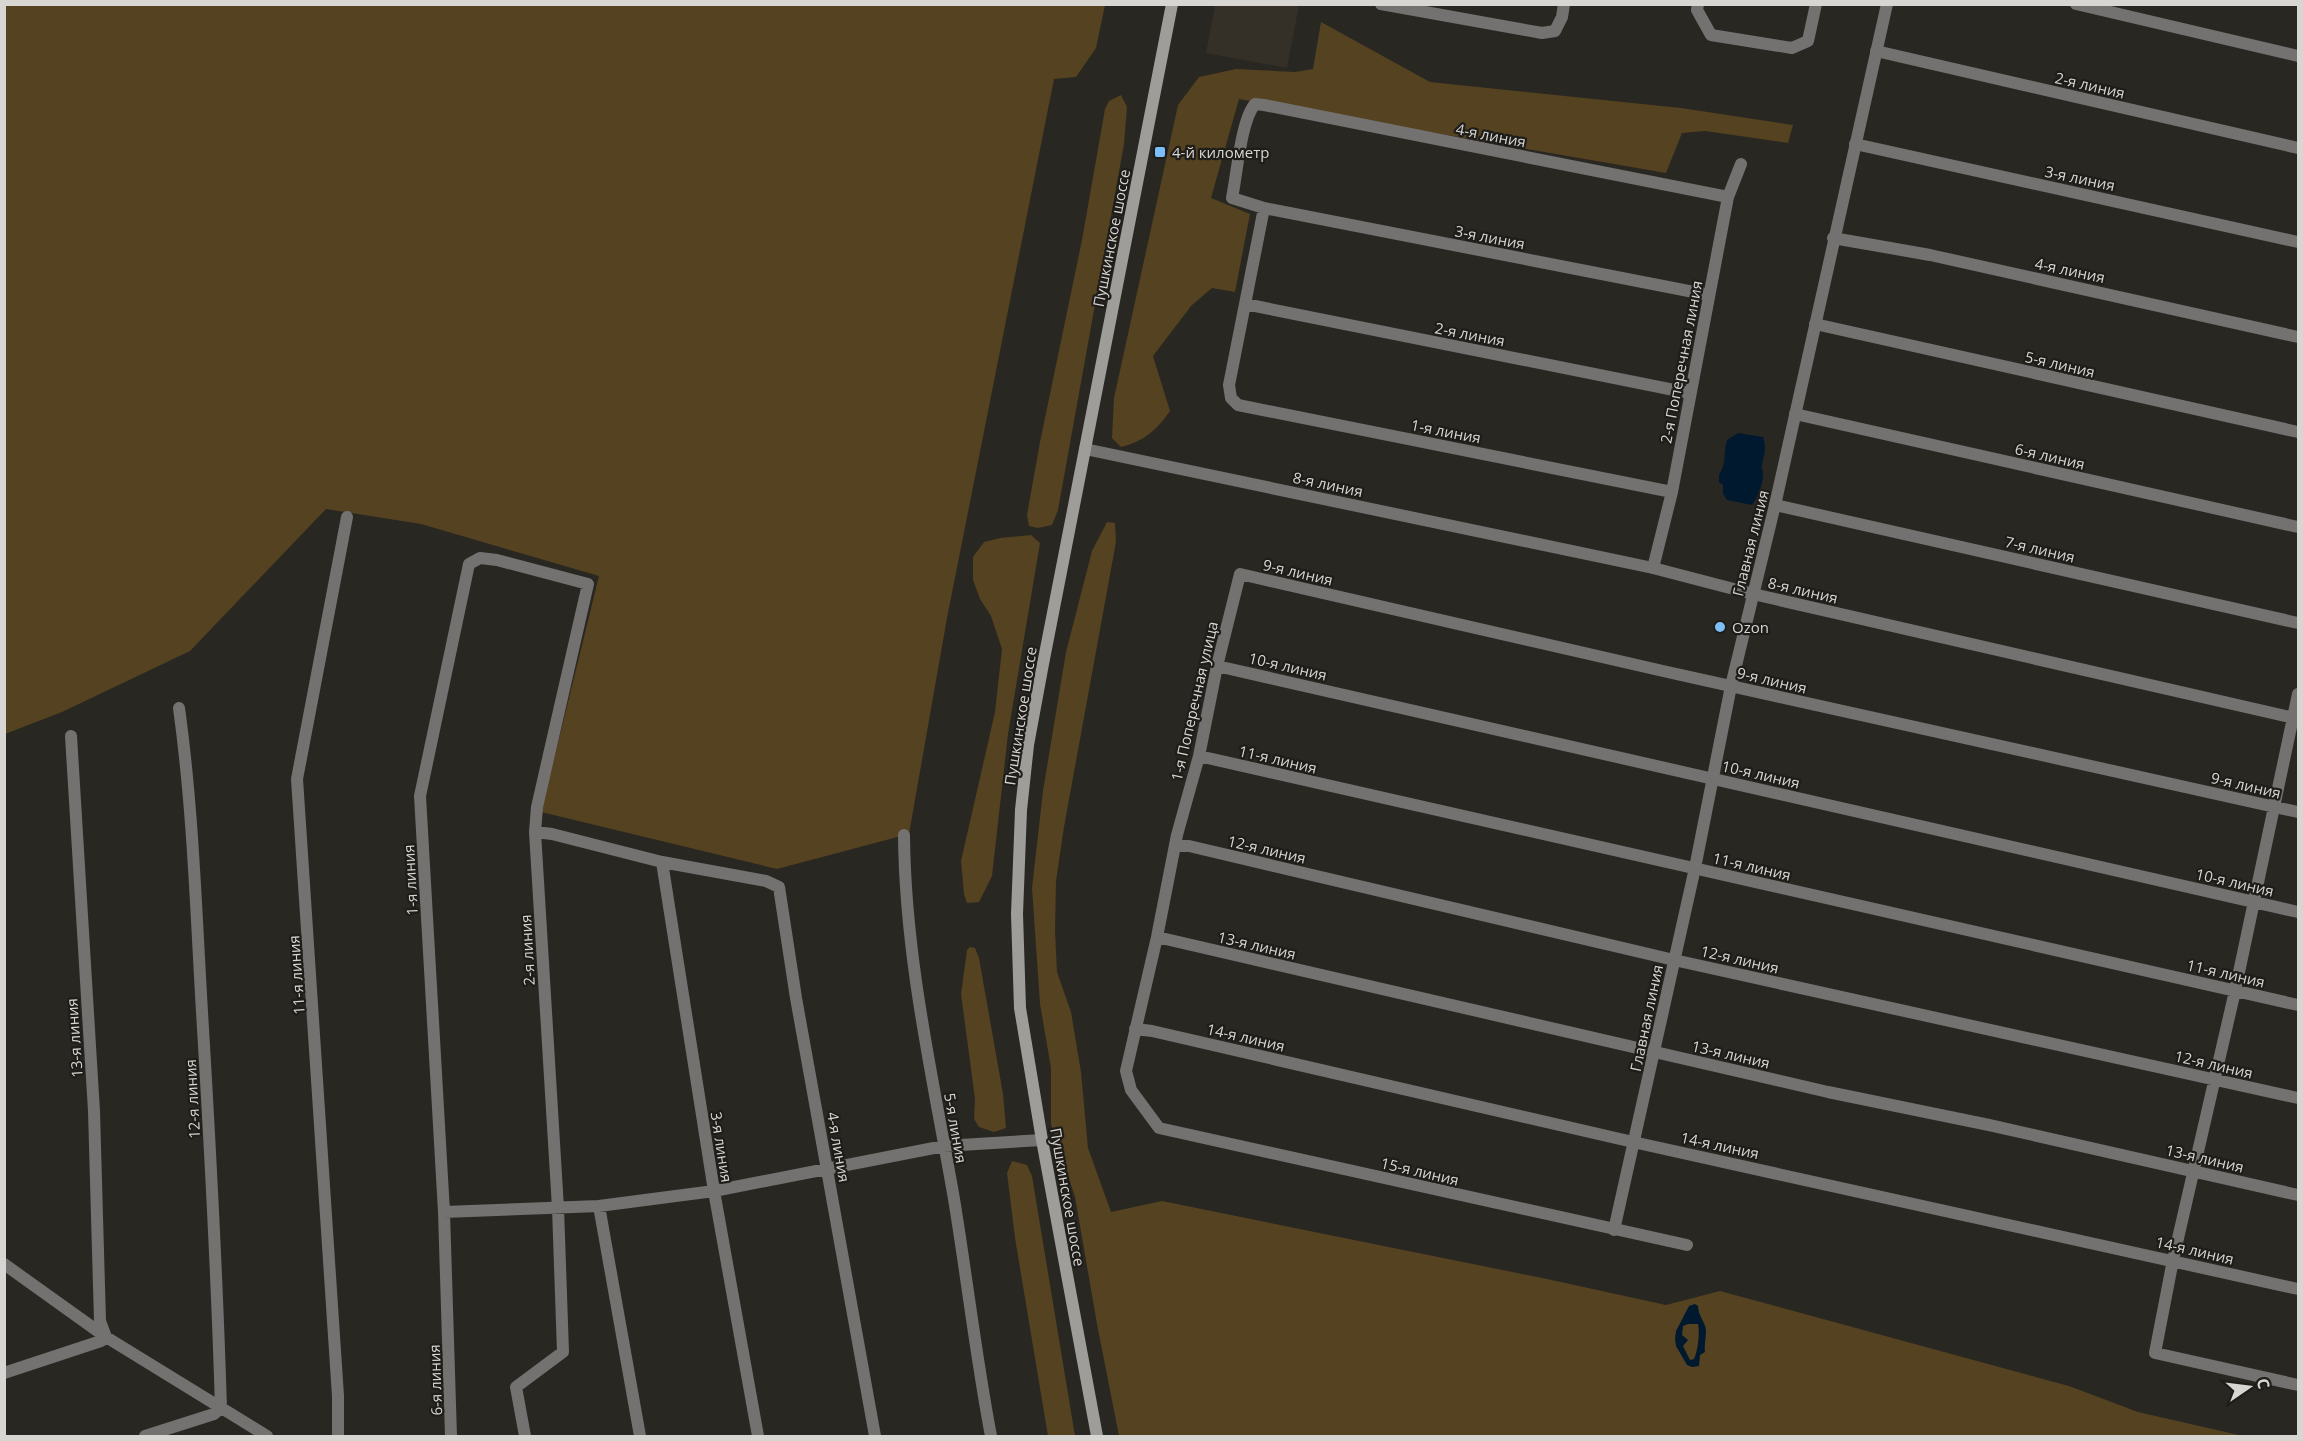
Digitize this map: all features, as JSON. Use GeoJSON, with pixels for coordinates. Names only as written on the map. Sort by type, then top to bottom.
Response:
{"type":"FeatureCollection","features":[{"type":"Feature","properties":{"kind":"main road","name":"Пушкинское шоссе"},"geometry":{"type":"LineString","coordinates":[[1097,1437],[1020,1008],[1017,914],[1021,810],[1028,745],[1172,4]]}},
{"type":"Feature","properties":{"kind":"street"},"geometry":{"type":"LineString","coordinates":[[1381,4],[1542,33],[1555,31],[1562,17],[1564,4]]}},
{"type":"Feature","properties":{"kind":"street"},"geometry":{"type":"LineString","coordinates":[[1698,4],[1697,10],[1711,34],[1792,48],[1808,41],[1816,4]]}},
{"type":"Feature","properties":{"kind":"street","name":"Главная линия"},"geometry":{"type":"LineString","coordinates":[[1614,1230],[1695,868],[1731,686],[1775,505],[1887,4]]}},
{"type":"Feature","properties":{"kind":"street"},"geometry":{"type":"LineString","coordinates":[[2076,4],[2298,56]]}},
{"type":"Feature","properties":{"kind":"street","name":"2-я линия"},"geometry":{"type":"LineString","coordinates":[[1876,51],[2298,148]]}},
{"type":"Feature","properties":{"kind":"street","name":"4-я линия"},"geometry":{"type":"LineString","coordinates":[[1250,110],[1255,104],[1264,105],[1728,197]]}},
{"type":"Feature","properties":{"kind":"street","name":"3-я линия"},"geometry":{"type":"LineString","coordinates":[[1250,110],[1232,198],[1264,208],[1709,295]]}},
{"type":"Feature","properties":{"kind":"street","name":"3-я линия"},"geometry":{"type":"LineString","coordinates":[[1855,144],[2298,242]]}},
{"type":"Feature","properties":{"kind":"street","name":"2-я Поперечная линия"},"geometry":{"type":"LineString","coordinates":[[1653,568],[1672,492],[1728,197],[1741,164]]}},
{"type":"Feature","properties":{"kind":"street"},"geometry":{"type":"LineString","coordinates":[[1245,304],[1264,208]]}},
{"type":"Feature","properties":{"kind":"street","name":"4-я линия"},"geometry":{"type":"LineString","coordinates":[[1833,238],[1941,257],[2298,338]]}},
{"type":"Feature","properties":{"kind":"street","name":"2-я линия"},"geometry":{"type":"LineString","coordinates":[[1245,304],[1689,393]]}},
{"type":"Feature","properties":{"kind":"street","name":"1-я линия"},"geometry":{"type":"LineString","coordinates":[[1245,304],[1229,385],[1231,398],[1238,405],[1672,492]]}},
{"type":"Feature","properties":{"kind":"street","name":"5-я линия"},"geometry":{"type":"LineString","coordinates":[[1815,324],[2298,432]]}},
{"type":"Feature","properties":{"kind":"street","name":"6-я линия"},"geometry":{"type":"LineString","coordinates":[[1795,414],[2298,527]]}},
{"type":"Feature","properties":{"kind":"street","name":"8-я линия"},"geometry":{"type":"LineString","coordinates":[[1085,448],[1653,568],[1753,594],[2296,718]]}},
{"type":"Feature","properties":{"kind":"street","name":"7-я линия"},"geometry":{"type":"LineString","coordinates":[[1775,505],[2298,623]]}},
{"type":"Feature","properties":{"kind":"street","name":"11-я линия"},"geometry":{"type":"LineString","coordinates":[[338,1437],[336,1349],[297,779],[347,517]]}},
{"type":"Feature","properties":{"kind":"street","name":"1-я линия"},"geometry":{"type":"LineString","coordinates":[[448,1322],[444,1212],[420,796],[469,564],[480,558],[497,560],[588,584]]}},
{"type":"Feature","properties":{"kind":"street","name":"1-я Поперечная улица"},"geometry":{"type":"LineString","coordinates":[[1150,1118],[1131,1090],[1126,1071],[1177,840],[1199,756],[1217,666],[1240,574]]}},
{"type":"Feature","properties":{"kind":"street","name":"9-я линия"},"geometry":{"type":"LineString","coordinates":[[1240,574],[2298,812]]}},
{"type":"Feature","properties":{"kind":"street","name":"2-я линия"},"geometry":{"type":"LineString","coordinates":[[525,1437],[516,1387],[563,1352],[558,1208],[535,832],[537,807],[588,584]]}},
{"type":"Feature","properties":{"kind":"street","name":"10-я линия"},"geometry":{"type":"LineString","coordinates":[[1217,666],[2298,912]]}},
{"type":"Feature","properties":{"kind":"street"},"geometry":{"type":"LineString","coordinates":[[2298,694],[2296,718],[2173,1260],[2155,1353],[2298,1385]]}},
{"type":"Feature","properties":{"kind":"street","name":"12-я линия"},"geometry":{"type":"LineString","coordinates":[[179,708],[195,887],[217,1276],[221,1408]]}},
{"type":"Feature","properties":{"kind":"street","name":"13-я линия"},"geometry":{"type":"LineString","coordinates":[[70,736],[94,1111],[100,1321],[104,1339]]}},
{"type":"Feature","properties":{"kind":"street","name":"11-я линия"},"geometry":{"type":"LineString","coordinates":[[1199,756],[2298,1005]]}},
{"type":"Feature","properties":{"kind":"street"},"geometry":{"type":"LineString","coordinates":[[535,832],[552,834],[662,862]]}},
{"type":"Feature","properties":{"kind":"street","name":"5-я линия"},"geometry":{"type":"LineString","coordinates":[[904,835],[904,886],[920,1011],[990,1431]]}},
{"type":"Feature","properties":{"kind":"street","name":"12-я линия"},"geometry":{"type":"LineString","coordinates":[[1177,840],[1188,846],[1674,960],[2298,1098]]}},
{"type":"Feature","properties":{"kind":"street","name":"3-я линия"},"geometry":{"type":"LineString","coordinates":[[662,862],[714,1191],[758,1437]]}},
{"type":"Feature","properties":{"kind":"street","name":"4-я линия"},"geometry":{"type":"LineString","coordinates":[[662,862],[766,881],[779,887],[796,998],[875,1437]]}},
{"type":"Feature","properties":{"kind":"street","name":"13-я линия"},"geometry":{"type":"LineString","coordinates":[[1157,937],[1828,1092],[1989,1125],[2298,1195]]}},
{"type":"Feature","properties":{"kind":"street","name":"14-я линия"},"geometry":{"type":"LineString","coordinates":[[1136,1029],[2298,1289]]}},
{"type":"Feature","properties":{"kind":"street","name":"15-я линия"},"geometry":{"type":"LineString","coordinates":[[1150,1118],[1159,1128],[1687,1245]]}},
{"type":"Feature","properties":{"kind":"street"},"geometry":{"type":"LineString","coordinates":[[444,1212],[599,1206],[714,1191],[944,1146],[1042,1140]]}},
{"type":"Feature","properties":{"kind":"street"},"geometry":{"type":"LineString","coordinates":[[599,1206],[640,1437]]}},
{"type":"Feature","properties":{"kind":"street"},"geometry":{"type":"LineString","coordinates":[[5,1264],[104,1339],[267,1437]]}},
{"type":"Feature","properties":{"kind":"street","name":"6-я линия"},"geometry":{"type":"LineString","coordinates":[[448,1322],[451,1437]]}},
{"type":"Feature","properties":{"kind":"street"},"geometry":{"type":"LineString","coordinates":[[4,1373],[104,1339]]}},
{"type":"Feature","properties":{"kind":"street"},"geometry":{"type":"LineString","coordinates":[[145,1437],[214,1414],[221,1408]]}},
{"type":"Feature","properties":{"kind":"shaded area"},"geometry":{"type":"Polygon","coordinates":[[[5,5],[1105,5],[1096,48],[1076,77],[1054,79],[947,618],[909,834],[777,869],[541,812],[599,576],[421,524],[326,509],[190,651],[62,712],[5,734],[5,5]]]}},
{"type":"Feature","properties":{"kind":"shaded area"},"geometry":{"type":"Polygon","coordinates":[[[1215,5],[1299,5],[1287,68],[1206,53],[1215,5]]]}},
{"type":"Feature","properties":{"kind":"shaded area"},"geometry":{"type":"Polygon","coordinates":[[[1321,22],[1430,82],[1681,108],[1793,125],[1788,143],[1705,131],[1682,133],[1666,173],[1239,99],[1211,198],[1250,214],[1235,292],[1212,288],[1191,306],[1153,356],[1170,411],[1149,434],[1121,447],[1112,438],[1114,398],[1178,105],[1199,77],[1236,69],[1295,72],[1313,69],[1321,22]]]}},
{"type":"Feature","properties":{"kind":"shaded area"},"geometry":{"type":"Polygon","coordinates":[[[1121,95],[1127,107],[1124,144],[1058,510],[1052,525],[1038,528],[1029,526],[1027,515],[1040,442],[1082,240],[1105,109],[1109,101],[1121,95]]]}},
{"type":"Feature","properties":{"kind":"shaded area"},"geometry":{"type":"Polygon","coordinates":[[[1107,522],[1115,523],[1116,542],[1064,827],[1056,881],[1055,931],[1057,972],[1071,1012],[1081,1072],[1088,1148],[1111,1212],[1162,1201],[1666,1305],[1720,1291],[2069,1386],[2138,1412],[2243,1436],[1119,1436],[1075,1197],[1051,1124],[1051,1068],[1040,1004],[1032,888],[1043,791],[1066,652],[1092,551],[1107,522]]]}},
{"type":"Feature","properties":{"kind":"shaded area"},"geometry":{"type":"Polygon","coordinates":[[[1031,535],[1040,543],[1008,734],[992,876],[979,902],[967,903],[961,861],[995,712],[1002,649],[991,616],[980,599],[973,580],[973,557],[984,542],[1031,535]]]}},
{"type":"Feature","properties":{"kind":"shaded area"},"geometry":{"type":"Polygon","coordinates":[[[970,947],[975,948],[979,958],[1003,1094],[1006,1128],[994,1132],[979,1127],[974,1119],[975,1099],[961,994],[967,950],[970,947]]]}},
{"type":"Feature","properties":{"kind":"shaded area"},"geometry":{"type":"Polygon","coordinates":[[[1012,1161],[1027,1165],[1032,1176],[1075,1436],[1048,1436],[1015,1238],[1007,1173],[1012,1161]]]}},
{"type":"Feature","properties":{"kind":"water"},"geometry":{"type":"Polygon","coordinates":[[[1738,433],[1763,437],[1764,441],[1762,482],[1752,505],[1727,500],[1723,494],[1723,485],[1719,482],[1727,440],[1738,433]]]}},
{"type":"Feature","properties":{"kind":"water"},"geometry":{"type":"Polygon","coordinates":[[[1695,1304],[1698,1306],[1706,1331],[1705,1352],[1700,1355],[1699,1366],[1692,1367],[1687,1365],[1676,1346],[1675,1339],[1676,1331],[1689,1306],[1695,1304]],[[1698,1324],[1683,1326],[1682,1335],[1688,1340],[1683,1346],[1690,1360],[1694,1359],[1697,1351],[1698,1324]]]}},
{"type":"Feature","properties":{"kind":"place","name":"4-й километр"},"geometry":{"type":"Point","coordinates":[1160,152]}},
{"type":"Feature","properties":{"kind":"place","name":"Ozon"},"geometry":{"type":"Point","coordinates":[1720,627]}}]}
